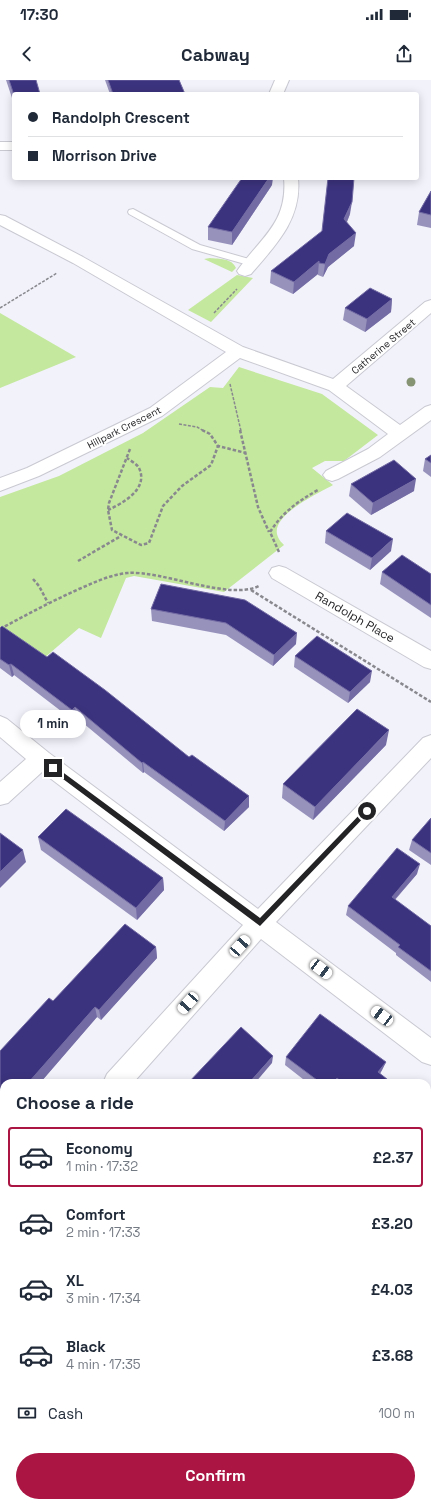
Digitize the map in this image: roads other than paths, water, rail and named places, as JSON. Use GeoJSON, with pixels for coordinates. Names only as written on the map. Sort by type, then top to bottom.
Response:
{"type":"FeatureCollection","features":[{"type":"Feature","properties":{"kind":"street"},"geometry":{"type":"LineString","coordinates":[[278,92],[282,80]]}},
{"type":"Feature","properties":{"kind":"street"},"geometry":{"type":"LineString","coordinates":[[0,146],[12,146]]}},
{"type":"Feature","properties":{"kind":"street"},"geometry":{"type":"LineString","coordinates":[[249,267],[275,236],[289,210],[293,189],[291,180]]}},
{"type":"Feature","properties":{"kind":"street"},"geometry":{"type":"LineString","coordinates":[[0,218],[78,260],[199,329],[231,357],[335,386],[400,434]]}},
{"type":"Feature","properties":{"kind":"street","name":"Catherine Street"},"geometry":{"type":"LineString","coordinates":[[335,386],[431,306]]}},
{"type":"Feature","properties":{"kind":"street","name":"Hillpark Crescent"},"geometry":{"type":"LineString","coordinates":[[0,485],[33,472],[156,412],[231,357]]}},
{"type":"Feature","properties":{"kind":"street"},"geometry":{"type":"LineString","coordinates":[[332,475],[374,453],[431,411]]}},
{"type":"Feature","properties":{"kind":"street","name":"Randolph Place"},"geometry":{"type":"LineString","coordinates":[[279,573],[431,661]]}},
{"type":"Feature","properties":{"kind":"street"},"geometry":{"type":"LineString","coordinates":[[0,725],[41,759],[431,1053]]}},
{"type":"Feature","properties":{"kind":"street"},"geometry":{"type":"LineString","coordinates":[[120,1079],[260,923],[431,744]]}},
{"type":"Feature","properties":{"kind":"street"},"geometry":{"type":"LineString","coordinates":[[0,796],[41,759]]}},
{"type":"Feature","properties":{"kind":"lane"},"geometry":{"type":"LineString","coordinates":[[133,212],[196,247],[249,267]]}}]}
